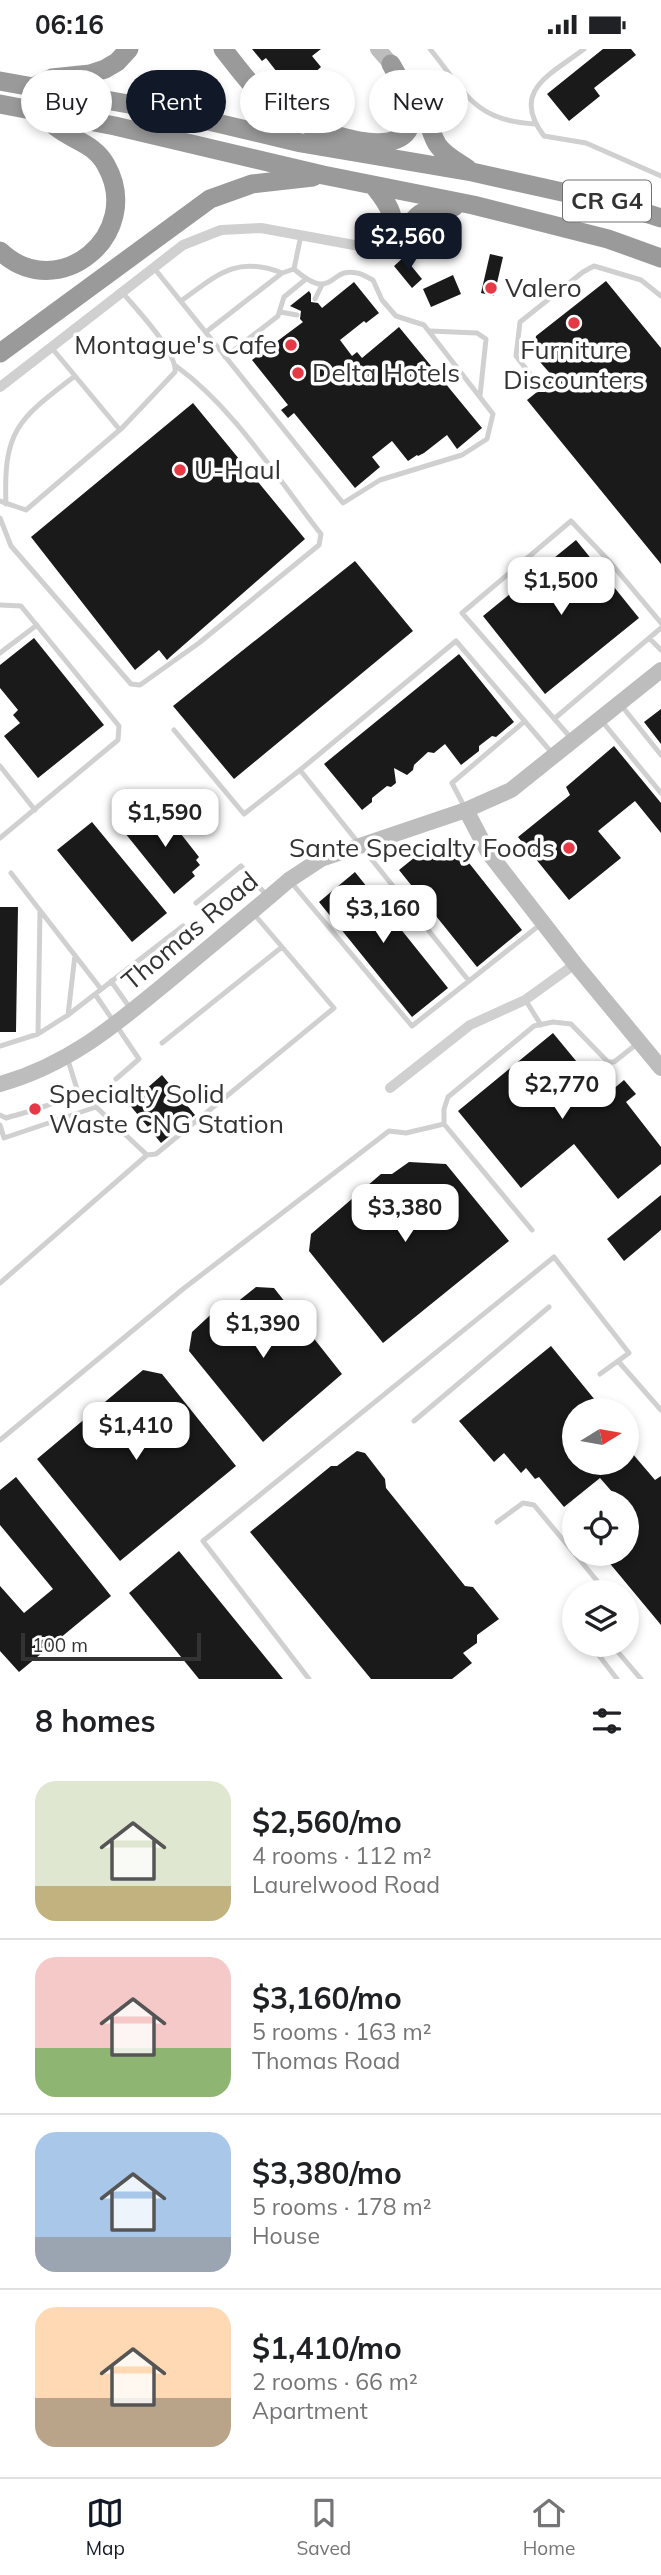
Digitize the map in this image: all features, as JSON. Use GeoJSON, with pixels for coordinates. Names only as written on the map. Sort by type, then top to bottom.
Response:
{"type":"FeatureCollection","features":[{"type":"Feature","properties":{"kind":"highway"},"geometry":{"type":"LineString","coordinates":[[102,70],[117,62],[129,49]]}},
{"type":"Feature","properties":{"kind":"highway"},"geometry":{"type":"LineString","coordinates":[[223,49],[248,81],[287,114],[315,128],[377,144],[405,160]]}},
{"type":"Feature","properties":{"kind":"highway"},"geometry":{"type":"LineString","coordinates":[[377,144],[393,142],[404,135],[412,115],[409,100],[385,54]]}},
{"type":"Feature","properties":{"kind":"highway"},"geometry":{"type":"LineString","coordinates":[[385,54],[414,85],[426,106],[431,131],[439,147],[472,172]]}},
{"type":"Feature","properties":{"kind":"highway","name":"CR G4"},"geometry":{"type":"LineString","coordinates":[[112,101],[162,110],[300,143],[472,172],[621,205],[661,218]]}},
{"type":"Feature","properties":{"kind":"highway","name":"CR G4"},"geometry":{"type":"LineString","coordinates":[[112,125],[323,175],[473,205],[608,239],[661,258]]}},
{"type":"Feature","properties":{"kind":"highway"},"geometry":{"type":"LineString","coordinates":[[0,251],[31,268],[61,269],[78,263],[96,251],[104,240],[116,204],[113,181],[100,155],[85,142],[66,133]]}},
{"type":"Feature","properties":{"kind":"highway"},"geometry":{"type":"LineString","coordinates":[[0,353],[211,199],[252,184],[323,175]]}},
{"type":"Feature","properties":{"kind":"highway"},"geometry":{"type":"LineString","coordinates":[[365,247],[385,238],[393,222],[391,209],[373,185]]}},
{"type":"Feature","properties":{"kind":"highway"},"geometry":{"type":"LineString","coordinates":[[365,247],[391,249],[402,239],[418,215],[473,205]]}},
{"type":"Feature","properties":{"kind":"street"},"geometry":{"type":"LineString","coordinates":[[0,387],[183,246],[221,230],[261,228],[365,247]]}},
{"type":"Feature","properties":{"kind":"street","name":"Thomas Road"},"geometry":{"type":"LineString","coordinates":[[0,1084],[24,1077],[67,1057],[116,1024],[289,880],[321,859],[466,810],[511,790],[661,670]]}},
{"type":"Feature","properties":{"kind":"street"},"geometry":{"type":"LineString","coordinates":[[466,810],[488,852],[575,964],[661,1068]]}},
{"type":"Feature","properties":{"kind":"street"},"geometry":{"type":"LineString","coordinates":[[390,1089],[470,1025],[526,1000],[575,964]]}},
{"type":"Feature","properties":{"kind":"lane"},"geometry":{"type":"LineString","coordinates":[[430,49],[478,108],[494,117],[516,123],[535,124]]}},
{"type":"Feature","properties":{"kind":"lane"},"geometry":{"type":"LineString","coordinates":[[584,49],[534,90],[529,108],[535,124],[544,136],[586,143],[661,176]]}},
{"type":"Feature","properties":{"kind":"lane"},"geometry":{"type":"LineString","coordinates":[[294,269],[300,235]]}},
{"type":"Feature","properties":{"kind":"lane"},"geometry":{"type":"LineString","coordinates":[[181,302],[219,273],[238,266],[263,266],[282,273]]}},
{"type":"Feature","properties":{"kind":"lane"},"geometry":{"type":"LineString","coordinates":[[541,388],[516,356],[520,322],[583,271],[594,266],[641,280],[661,296]]}},
{"type":"Feature","properties":{"kind":"lane"},"geometry":{"type":"LineString","coordinates":[[154,268],[343,503],[380,480],[462,455],[487,439],[493,414],[429,331],[420,322],[396,316],[382,300],[373,280],[356,272],[346,273],[322,285],[314,284],[294,269]]}},
{"type":"Feature","properties":{"kind":"lane"},"geometry":{"type":"LineString","coordinates":[[206,333],[282,273],[294,269]]}},
{"type":"Feature","properties":{"kind":"lane"},"geometry":{"type":"LineString","coordinates":[[225,357],[278,317],[284,297],[306,279]]}},
{"type":"Feature","properties":{"kind":"lane"},"geometry":{"type":"LineString","coordinates":[[315,299],[322,285]]}},
{"type":"Feature","properties":{"kind":"lane"},"geometry":{"type":"LineString","coordinates":[[0,518],[11,546],[131,684],[140,685],[199,643],[319,545],[321,534],[239,428],[196,381],[176,366],[163,343],[122,292]]}},
{"type":"Feature","properties":{"kind":"lane"},"geometry":{"type":"LineString","coordinates":[[280,312],[297,315]]}},
{"type":"Feature","properties":{"kind":"lane"},"geometry":{"type":"LineString","coordinates":[[429,331],[472,332],[486,339],[480,397]]}},
{"type":"Feature","properties":{"kind":"lane"},"geometry":{"type":"LineString","coordinates":[[51,347],[120,430]]}},
{"type":"Feature","properties":{"kind":"lane"},"geometry":{"type":"LineString","coordinates":[[75,376],[26,415],[10,442],[3,502],[26,510],[120,430],[175,372],[176,366]]}},
{"type":"Feature","properties":{"kind":"lane"},"geometry":{"type":"LineString","coordinates":[[554,719],[661,626],[610,562],[571,521],[462,613],[554,719],[573,740]]}},
{"type":"Feature","properties":{"kind":"lane"},"geometry":{"type":"LineString","coordinates":[[0,605],[21,606],[119,726],[118,740],[0,838]]}},
{"type":"Feature","properties":{"kind":"lane"},"geometry":{"type":"LineString","coordinates":[[0,653],[37,625]]}},
{"type":"Feature","properties":{"kind":"lane"},"geometry":{"type":"LineString","coordinates":[[649,638],[661,650]]}},
{"type":"Feature","properties":{"kind":"lane"},"geometry":{"type":"LineString","coordinates":[[174,730],[244,814],[456,641],[554,755]]}},
{"type":"Feature","properties":{"kind":"lane"},"geometry":{"type":"LineString","coordinates":[[620,703],[661,755]]}},
{"type":"Feature","properties":{"kind":"lane"},"geometry":{"type":"LineString","coordinates":[[600,718],[661,793]]}},
{"type":"Feature","properties":{"kind":"lane"},"geometry":{"type":"LineString","coordinates":[[466,810],[452,783],[525,721]]}},
{"type":"Feature","properties":{"kind":"lane"},"geometry":{"type":"LineString","coordinates":[[0,766],[35,810]]}},
{"type":"Feature","properties":{"kind":"lane"},"geometry":{"type":"LineString","coordinates":[[300,770],[469,981]]}},
{"type":"Feature","properties":{"kind":"lane"},"geometry":{"type":"LineString","coordinates":[[196,903],[240,866],[268,897]]}},
{"type":"Feature","properties":{"kind":"lane"},"geometry":{"type":"LineString","coordinates":[[11,873],[101,989]]}},
{"type":"Feature","properties":{"kind":"lane"},"geometry":{"type":"LineString","coordinates":[[289,880],[412,1026],[543,922]]}},
{"type":"Feature","properties":{"kind":"lane"},"geometry":{"type":"LineString","coordinates":[[38,1034],[40,911]]}},
{"type":"Feature","properties":{"kind":"lane"},"geometry":{"type":"LineString","coordinates":[[0,1283],[147,1155],[156,1154],[334,1008],[252,911]]}},
{"type":"Feature","properties":{"kind":"lane"},"geometry":{"type":"LineString","coordinates":[[0,1046],[38,1034],[68,1015],[183,926]]}},
{"type":"Feature","properties":{"kind":"lane"},"geometry":{"type":"LineString","coordinates":[[162,1043],[282,947]]}},
{"type":"Feature","properties":{"kind":"lane"},"geometry":{"type":"LineString","coordinates":[[68,1015],[75,955]]}},
{"type":"Feature","properties":{"kind":"lane"},"geometry":{"type":"LineString","coordinates":[[111,981],[132,1011]]}},
{"type":"Feature","properties":{"kind":"lane"},"geometry":{"type":"LineString","coordinates":[[94,994],[139,1059],[116,1079]]}},
{"type":"Feature","properties":{"kind":"lane"},"geometry":{"type":"LineString","coordinates":[[526,1000],[541,1025]]}},
{"type":"Feature","properties":{"kind":"lane"},"geometry":{"type":"LineString","coordinates":[[532,1230],[444,1124],[444,1109],[448,1097],[534,1026],[571,1024],[608,1062],[614,1062],[639,1042]]}},
{"type":"Feature","properties":{"kind":"lane"},"geometry":{"type":"LineString","coordinates":[[67,1057],[77,1089],[147,1155]]}},
{"type":"Feature","properties":{"kind":"lane"},"geometry":{"type":"LineString","coordinates":[[0,1115],[6,1118],[36,1109],[66,1098],[77,1089]]}},
{"type":"Feature","properties":{"kind":"lane"},"geometry":{"type":"LineString","coordinates":[[0,1125],[4,1138],[96,1107]]}},
{"type":"Feature","properties":{"kind":"lane"},"geometry":{"type":"LineString","coordinates":[[0,1440],[183,1289],[388,1131],[405,1133],[444,1124]]}},
{"type":"Feature","properties":{"kind":"lane"},"geometry":{"type":"LineString","coordinates":[[309,1679],[203,1541],[554,1257],[629,1353],[600,1374]]}},
{"type":"Feature","properties":{"kind":"lane"},"geometry":{"type":"LineString","coordinates":[[414,1421],[549,1307]]}},
{"type":"Feature","properties":{"kind":"lane"},"geometry":{"type":"LineString","coordinates":[[618,1361],[661,1410]]}},
{"type":"Feature","properties":{"kind":"lane"},"geometry":{"type":"LineString","coordinates":[[497,1522],[523,1503],[528,1503],[534,1505],[562,1539]]}},
{"type":"Feature","properties":{"kind":"lane"},"geometry":{"type":"LineString","coordinates":[[585,1566],[596,1580]]}},
{"type":"Feature","properties":{"kind":"lane"},"geometry":{"type":"LineString","coordinates":[[600,1657],[617,1679]]}},
{"type":"Feature","properties":{"kind":"lane"},"geometry":{"type":"LineString","coordinates":[[622,1657],[641,1679]]}},
{"type":"Feature","properties":{"kind":"building"},"geometry":{"type":"Polygon","coordinates":[[[252,49],[321,49],[312,56],[321,67],[318,70],[275,70],[266,58],[262,61],[252,49]]]}},
{"type":"Feature","properties":{"kind":"building"},"geometry":{"type":"Polygon","coordinates":[[[603,49],[631,49],[636,55],[594,88],[600,96],[569,121],[547,94],[603,49]]]}},
{"type":"Feature","properties":{"kind":"building"},"geometry":{"type":"Polygon","coordinates":[[[490,254],[503,257],[494,296],[481,293],[490,254]]]}},
{"type":"Feature","properties":{"kind":"building"},"geometry":{"type":"Polygon","coordinates":[[[404,257],[422,279],[412,288],[394,266],[404,257]]]}},
{"type":"Feature","properties":{"kind":"building"},"geometry":{"type":"Polygon","coordinates":[[[453,275],[461,294],[431,307],[423,289],[453,275]]]}},
{"type":"Feature","properties":{"kind":"building"},"geometry":{"type":"Polygon","coordinates":[[[606,281],[661,348],[661,564],[527,400],[537,392],[545,392],[545,385],[554,378],[533,354],[536,336],[606,281]]]}},
{"type":"Feature","properties":{"kind":"building"},"geometry":{"type":"Polygon","coordinates":[[[354,282],[379,313],[340,340],[352,356],[357,352],[362,358],[399,327],[482,428],[457,449],[447,435],[424,453],[408,461],[392,441],[372,457],[380,467],[355,488],[294,413],[288,418],[281,410],[288,405],[252,360],[303,322],[300,319],[301,311],[290,306],[309,291],[311,302],[318,303],[322,308],[354,282]]]}},
{"type":"Feature","properties":{"kind":"building","name":"U-Haul"},"geometry":{"type":"Polygon","coordinates":[[[193,403],[305,539],[167,660],[159,650],[135,670],[31,537],[193,403]]]}},
{"type":"Feature","properties":{"kind":"building"},"geometry":{"type":"Polygon","coordinates":[[[576,540],[639,618],[545,694],[483,616],[576,540]]]}},
{"type":"Feature","properties":{"kind":"building"},"geometry":{"type":"Polygon","coordinates":[[[355,561],[413,631],[234,779],[173,706],[355,561]]]}},
{"type":"Feature","properties":{"kind":"building"},"geometry":{"type":"Polygon","coordinates":[[[34,638],[104,725],[38,778],[4,736],[20,723],[13,715],[18,710],[0,688],[0,665],[34,638]]]}},
{"type":"Feature","properties":{"kind":"building"},"geometry":{"type":"Polygon","coordinates":[[[459,654],[514,722],[496,737],[492,736],[479,746],[479,751],[461,765],[445,744],[434,753],[428,752],[407,775],[394,768],[396,783],[391,787],[387,786],[362,810],[324,764],[459,654]]]}},
{"type":"Feature","properties":{"kind":"building"},"geometry":{"type":"Polygon","coordinates":[[[661,709],[661,744],[644,722],[661,709]]]}},
{"type":"Feature","properties":{"kind":"building"},"geometry":{"type":"Polygon","coordinates":[[[614,746],[661,803],[661,833],[635,801],[598,831],[621,858],[569,900],[518,837],[570,795],[566,787],[614,746]]]}},
{"type":"Feature","properties":{"kind":"building"},"geometry":{"type":"Polygon","coordinates":[[[159,806],[199,857],[196,860],[200,865],[192,872],[195,876],[174,894],[125,833],[159,806]]]}},
{"type":"Feature","properties":{"kind":"building"},"geometry":{"type":"Polygon","coordinates":[[[92,822],[167,913],[132,942],[57,850],[92,822]]]}},
{"type":"Feature","properties":{"kind":"building"},"geometry":{"type":"Polygon","coordinates":[[[454,844],[522,930],[477,967],[399,870],[425,849],[434,860],[454,844]]]}},
{"type":"Feature","properties":{"kind":"building"},"geometry":{"type":"Polygon","coordinates":[[[355,872],[448,988],[412,1017],[319,902],[355,872]]]}},
{"type":"Feature","properties":{"kind":"building"},"geometry":{"type":"Polygon","coordinates":[[[0,907],[18,907],[16,1032],[0,1032],[0,907]]]}},
{"type":"Feature","properties":{"kind":"building"},"geometry":{"type":"Polygon","coordinates":[[[553,1033],[605,1096],[624,1080],[636,1094],[626,1102],[661,1147],[661,1164],[618,1199],[574,1144],[521,1188],[458,1111],[553,1033]]]}},
{"type":"Feature","properties":{"kind":"building"},"geometry":{"type":"Polygon","coordinates":[[[162,1075],[195,1115],[161,1143],[129,1104],[162,1075]]]}},
{"type":"Feature","properties":{"kind":"building"},"geometry":{"type":"Polygon","coordinates":[[[409,1162],[446,1164],[509,1241],[383,1343],[309,1251],[311,1234],[381,1174],[392,1174],[409,1162]]]}},
{"type":"Feature","properties":{"kind":"building"},"geometry":{"type":"Polygon","coordinates":[[[661,1195],[661,1230],[624,1261],[607,1239],[661,1195]]]}},
{"type":"Feature","properties":{"kind":"building"},"geometry":{"type":"Polygon","coordinates":[[[256,1287],[274,1288],[342,1374],[263,1442],[189,1351],[192,1332],[220,1306],[231,1307],[256,1287]]]}},
{"type":"Feature","properties":{"kind":"building"},"geometry":{"type":"Polygon","coordinates":[[[551,1346],[593,1398],[562,1398],[562,1475],[639,1475],[639,1461],[655,1480],[661,1476],[661,1625],[639,1599],[639,1580],[624,1580],[612,1566],[639,1566],[639,1489],[610,1489],[600,1478],[586,1489],[562,1489],[562,1505],[539,1477],[535,1479],[526,1468],[521,1473],[504,1453],[494,1462],[459,1421],[551,1346]]]}},
{"type":"Feature","properties":{"kind":"building"},"geometry":{"type":"Polygon","coordinates":[[[143,1370],[162,1374],[236,1466],[120,1561],[37,1459],[143,1370]]]}},
{"type":"Feature","properties":{"kind":"building"},"geometry":{"type":"Polygon","coordinates":[[[357,1451],[365,1453],[385,1479],[386,1488],[465,1586],[473,1587],[499,1619],[477,1635],[477,1643],[463,1653],[472,1663],[452,1679],[371,1679],[250,1532],[331,1466],[337,1466],[357,1451]]]}},
{"type":"Feature","properties":{"kind":"building"},"geometry":{"type":"Polygon","coordinates":[[[16,1477],[111,1596],[19,1672],[0,1651],[0,1586],[24,1613],[53,1589],[0,1525],[0,1490],[16,1477]]]}},
{"type":"Feature","properties":{"kind":"building"},"geometry":{"type":"Polygon","coordinates":[[[179,1551],[283,1679],[199,1679],[129,1593],[179,1551]]]}},
{"type":"Feature","properties":{"kind":"place","name":"Valero"},"geometry":{"type":"Point","coordinates":[491,288]}},
{"type":"Feature","properties":{"kind":"place","name":"Furniture Discounters"},"geometry":{"type":"Point","coordinates":[574,323]}},
{"type":"Feature","properties":{"kind":"place","name":"Montague's Cafe"},"geometry":{"type":"Point","coordinates":[291,345]}},
{"type":"Feature","properties":{"kind":"place","name":"Delta Hotels"},"geometry":{"type":"Point","coordinates":[298,373]}},
{"type":"Feature","properties":{"kind":"place","name":"U-Haul"},"geometry":{"type":"Point","coordinates":[180,470]}},
{"type":"Feature","properties":{"kind":"place","name":"Sante Specialty Foods"},"geometry":{"type":"Point","coordinates":[569,848]}},
{"type":"Feature","properties":{"kind":"place","name":"Specialty Solid Waste CNG Station"},"geometry":{"type":"Point","coordinates":[35,1109]}}]}
